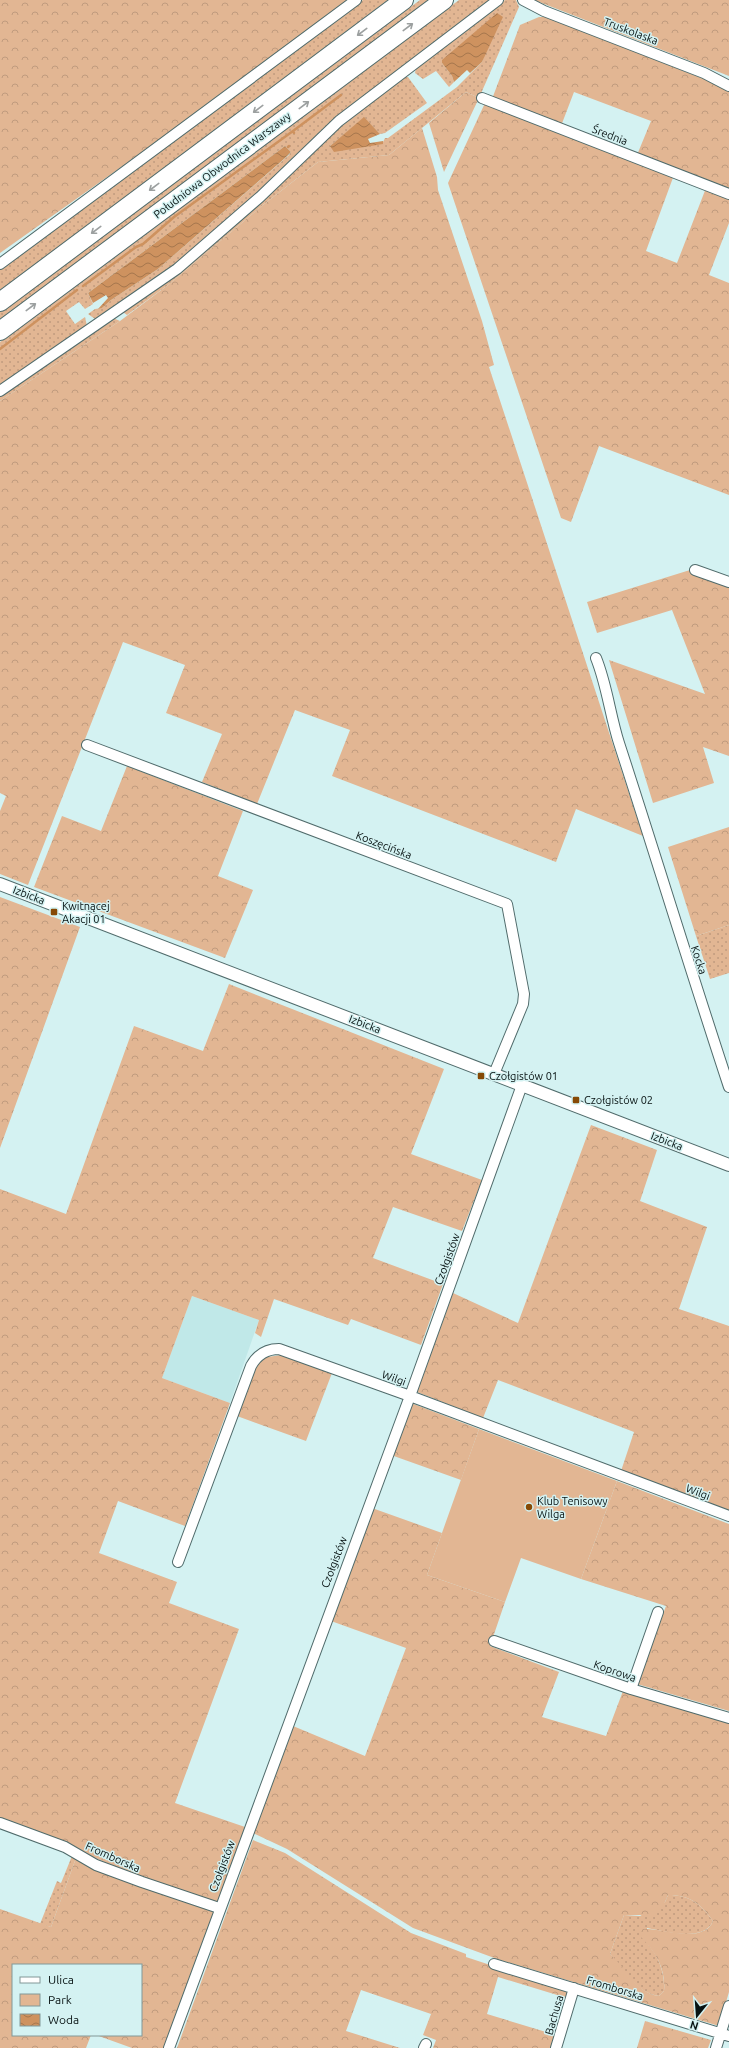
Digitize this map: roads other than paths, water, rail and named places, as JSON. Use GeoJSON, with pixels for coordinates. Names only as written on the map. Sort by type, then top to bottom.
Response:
{"type":"FeatureCollection","features":[{"type":"Feature","properties":{"kind":"highway","name":"Południowa Obwodnica Warszawy"},"geometry":{"type":"LineString","coordinates":[[0,302],[404,0]]}},
{"type":"Feature","properties":{"kind":"highway","name":"Południowa Obwodnica Warszawy"},"geometry":{"type":"LineString","coordinates":[[0,331],[444,0]]}},
{"type":"Feature","properties":{"kind":"street"},"geometry":{"type":"LineString","coordinates":[[0,264],[356,0]]}},
{"type":"Feature","properties":{"kind":"street"},"geometry":{"type":"LineString","coordinates":[[0,391],[177,269],[260,197],[339,121],[498,0]]}},
{"type":"Feature","properties":{"kind":"street","name":"Truskolaska"},"geometry":{"type":"LineString","coordinates":[[523,0],[544,11],[698,71],[729,86]]}},
{"type":"Feature","properties":{"kind":"street","name":"Średnia"},"geometry":{"type":"LineString","coordinates":[[482,98],[729,194]]}},
{"type":"Feature","properties":{"kind":"street"},"geometry":{"type":"LineString","coordinates":[[695,570],[729,582]]}},
{"type":"Feature","properties":{"kind":"street","name":"Kocka"},"geometry":{"type":"LineString","coordinates":[[596,658],[603,676],[614,726],[687,961],[729,1087]]}},
{"type":"Feature","properties":{"kind":"street","name":"Koszęcińska"},"geometry":{"type":"LineString","coordinates":[[87,745],[506,904],[524,994],[523,1004],[494,1074]]}},
{"type":"Feature","properties":{"kind":"street","name":"Izbicka"},"geometry":{"type":"LineString","coordinates":[[0,884],[729,1164]]}},
{"type":"Feature","properties":{"kind":"street","name":"Czołgistów"},"geometry":{"type":"LineString","coordinates":[[168,2048],[410,1396],[522,1085]]}},
{"type":"Feature","properties":{"kind":"street","name":"Wilgi"},"geometry":{"type":"LineString","coordinates":[[178,1562],[252,1363],[259,1355],[269,1350],[279,1349],[410,1396],[729,1516]]}},
{"type":"Feature","properties":{"kind":"street"},"geometry":{"type":"LineString","coordinates":[[631,1689],[658,1612]]}},
{"type":"Feature","properties":{"kind":"street","name":"Koprowa"},"geometry":{"type":"LineString","coordinates":[[494,1641],[631,1689],[729,1718]]}},
{"type":"Feature","properties":{"kind":"street","name":"Fromborska"},"geometry":{"type":"LineString","coordinates":[[0,1822],[65,1847],[96,1865],[219,1908]]}},
{"type":"Feature","properties":{"kind":"street","name":"Fromborska"},"geometry":{"type":"LineString","coordinates":[[494,1964],[725,2034]]}},
{"type":"Feature","properties":{"kind":"street","name":"Bachusa"},"geometry":{"type":"LineString","coordinates":[[556,2048],[574,1988]]}},
{"type":"Feature","properties":{"kind":"street"},"geometry":{"type":"LineString","coordinates":[[716,2048],[725,2034],[729,2006]]}},
{"type":"Feature","properties":{"kind":"water"},"geometry":{"type":"Polygon","coordinates":[[[497,13],[503,17],[482,62],[470,73],[467,70],[454,82],[452,76],[442,63],[442,60],[497,13]]]}},
{"type":"Feature","properties":{"kind":"water"},"geometry":{"type":"Polygon","coordinates":[[[364,117],[380,134],[368,139],[370,143],[383,141],[383,144],[334,152],[330,146],[364,117]]]}},
{"type":"Feature","properties":{"kind":"water"},"geometry":{"type":"Polygon","coordinates":[[[285,146],[291,152],[284,159],[158,269],[111,300],[102,308],[98,309],[108,298],[106,295],[93,303],[88,293],[285,146]]]}},
{"type":"Feature","properties":{"kind":"waterway"},"geometry":{"type":"LineString","coordinates":[[294,133],[293,131],[341,95]]}},
{"type":"Feature","properties":{"kind":"waterway"},"geometry":{"type":"LineString","coordinates":[[83,286],[136,247],[143,244],[174,217],[293,131]]}},
{"type":"Feature","properties":{"kind":"waterway"},"geometry":{"type":"LineString","coordinates":[[0,349],[77,290]]}},
{"type":"Feature","properties":{"kind":"place","name":"Kwitnącej Akacji 01"},"geometry":{"type":"Point","coordinates":[54,912]}},
{"type":"Feature","properties":{"kind":"place","name":"Czołgistów 01"},"geometry":{"type":"Point","coordinates":[481,1076]}},
{"type":"Feature","properties":{"kind":"place","name":"Czołgistów 02"},"geometry":{"type":"Point","coordinates":[576,1100]}},
{"type":"Feature","properties":{"kind":"place","name":"Klub Tenisowy Wilga"},"geometry":{"type":"Point","coordinates":[529,1507]}}]}
